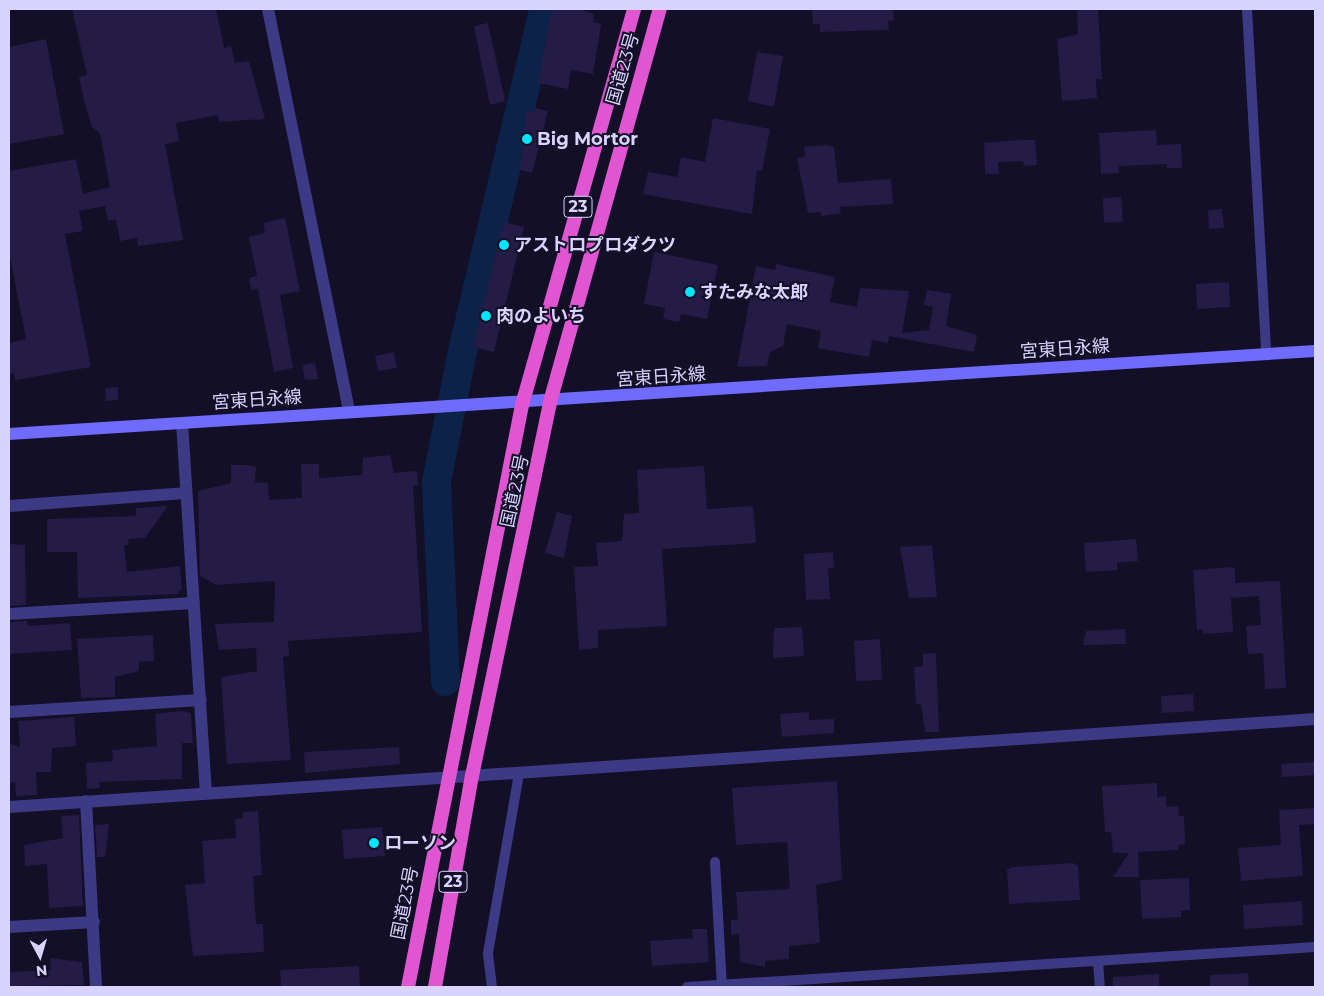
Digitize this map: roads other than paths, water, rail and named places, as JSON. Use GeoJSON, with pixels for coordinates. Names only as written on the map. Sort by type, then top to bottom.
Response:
{"type":"FeatureCollection","features":[{"type":"Feature","properties":{"kind":"highway","name":"国道23号"},"geometry":{"type":"LineString","coordinates":[[408,987],[522,404],[634,9]]}},
{"type":"Feature","properties":{"kind":"highway","name":"国道23号"},"geometry":{"type":"LineString","coordinates":[[435,987],[472,776],[550,402],[660,9]]}},
{"type":"Feature","properties":{"kind":"main road","name":"宮東日永線"},"geometry":{"type":"LineString","coordinates":[[9,434],[349,412],[522,404],[1315,351]]}},
{"type":"Feature","properties":{"kind":"street"},"geometry":{"type":"LineString","coordinates":[[268,9],[349,412]]}},
{"type":"Feature","properties":{"kind":"street"},"geometry":{"type":"LineString","coordinates":[[182,423],[206,792]]}},
{"type":"Feature","properties":{"kind":"street"},"geometry":{"type":"LineString","coordinates":[[9,506],[186,493]]}},
{"type":"Feature","properties":{"kind":"street"},"geometry":{"type":"LineString","coordinates":[[9,614],[194,603]]}},
{"type":"Feature","properties":{"kind":"street"},"geometry":{"type":"LineString","coordinates":[[9,712],[201,700]]}},
{"type":"Feature","properties":{"kind":"street"},"geometry":{"type":"LineString","coordinates":[[9,807],[206,792],[519,773],[1315,719]]}},
{"type":"Feature","properties":{"kind":"street"},"geometry":{"type":"LineString","coordinates":[[86,801],[96,987]]}},
{"type":"Feature","properties":{"kind":"street"},"geometry":{"type":"LineString","coordinates":[[9,928],[94,922]]}},
{"type":"Feature","properties":{"kind":"lane"},"geometry":{"type":"LineString","coordinates":[[1247,9],[1266,353]]}},
{"type":"Feature","properties":{"kind":"lane"},"geometry":{"type":"LineString","coordinates":[[492,987],[488,953],[519,773]]}},
{"type":"Feature","properties":{"kind":"lane"},"geometry":{"type":"LineString","coordinates":[[715,862],[722,986]]}},
{"type":"Feature","properties":{"kind":"lane"},"geometry":{"type":"LineString","coordinates":[[687,987],[1315,947]]}},
{"type":"Feature","properties":{"kind":"lane"},"geometry":{"type":"LineString","coordinates":[[1098,962],[1100,987]]}},
{"type":"Feature","properties":{"kind":"waterway"},"geometry":{"type":"LineString","coordinates":[[445,681],[436,481],[463,346],[543,9]]}},
{"type":"Feature","properties":{"kind":"place","name":"Big Mortor"},"geometry":{"type":"Point","coordinates":[527,139]}},
{"type":"Feature","properties":{"kind":"place","name":"アストロプロダクツ"},"geometry":{"type":"Point","coordinates":[504,245]}},
{"type":"Feature","properties":{"kind":"place","name":"すたみな太郎"},"geometry":{"type":"Point","coordinates":[690,292]}},
{"type":"Feature","properties":{"kind":"place","name":"肉のよいち"},"geometry":{"type":"Point","coordinates":[486,316]}},
{"type":"Feature","properties":{"kind":"place","name":"ローソン"},"geometry":{"type":"Point","coordinates":[374,843]}}]}
